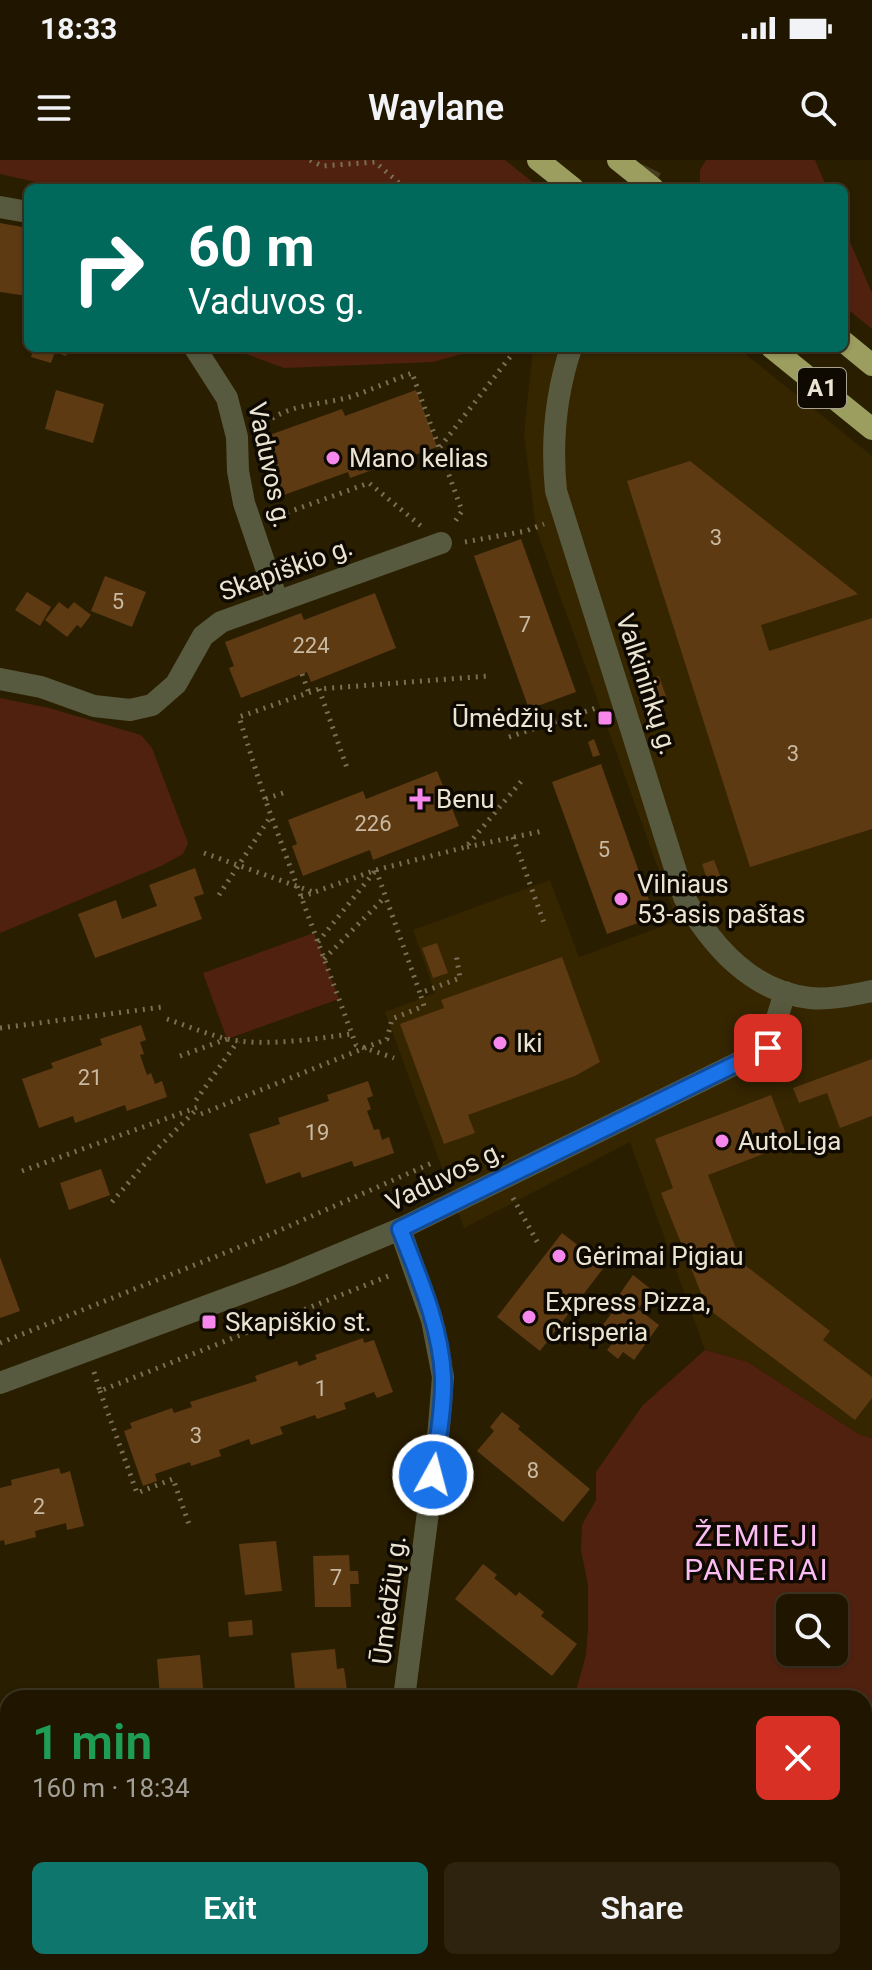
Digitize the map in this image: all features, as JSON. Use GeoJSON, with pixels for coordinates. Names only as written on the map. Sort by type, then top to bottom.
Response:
{"type":"FeatureCollection","features":[{"type":"Feature","properties":{"kind":"highway"},"geometry":{"type":"LineString","coordinates":[[538,160],[568,184]]}},
{"type":"Feature","properties":{"kind":"highway"},"geometry":{"type":"LineString","coordinates":[[618,160],[648,184]]}},
{"type":"Feature","properties":{"kind":"highway","name":"A1"},"geometry":{"type":"LineString","coordinates":[[848,345],[872,365]]}},
{"type":"Feature","properties":{"kind":"highway","name":"A1"},"geometry":{"type":"LineString","coordinates":[[777,352],[872,429]]}},
{"type":"Feature","properties":{"kind":"street"},"geometry":{"type":"LineString","coordinates":[[0,207],[24,211]]}},
{"type":"Feature","properties":{"kind":"street","name":"Vaduvos g."},"geometry":{"type":"LineString","coordinates":[[198,352],[227,398],[237,437],[242,493],[277,600]]}},
{"type":"Feature","properties":{"kind":"street","name":"Valkininkų g."},"geometry":{"type":"LineString","coordinates":[[570,352],[554,413],[552,453],[556,491],[684,897],[707,935],[727,958],[785,992]]}},
{"type":"Feature","properties":{"kind":"street","name":"Skapiškio g."},"geometry":{"type":"LineString","coordinates":[[0,679],[41,687],[94,706],[130,710],[152,705],[176,684],[203,636],[221,622],[441,543]]}},
{"type":"Feature","properties":{"kind":"street"},"geometry":{"type":"LineString","coordinates":[[785,992],[808,998],[827,998],[872,991]]}},
{"type":"Feature","properties":{"kind":"street","name":"Vaduvos g."},"geometry":{"type":"LineString","coordinates":[[0,1383],[290,1275],[400,1229],[768,1048],[785,992]]}},
{"type":"Feature","properties":{"kind":"street","name":"Ūmėdžių g."},"geometry":{"type":"LineString","coordinates":[[400,1229],[432,1320],[443,1377],[405,1690]]}},
{"type":"Feature","properties":{"kind":"path"},"geometry":{"type":"LineString","coordinates":[[310,160],[322,166],[375,162],[400,184]]}},
{"type":"Feature","properties":{"kind":"path"},"geometry":{"type":"LineString","coordinates":[[439,448],[514,352]]}},
{"type":"Feature","properties":{"kind":"path"},"geometry":{"type":"LineString","coordinates":[[238,453],[267,421],[306,404],[350,397],[412,373],[462,511],[441,543]]}},
{"type":"Feature","properties":{"kind":"path"},"geometry":{"type":"LineString","coordinates":[[252,525],[369,483],[441,543],[472,542],[526,531],[564,517]]}},
{"type":"Feature","properties":{"kind":"path"},"geometry":{"type":"LineString","coordinates":[[302,674],[309,693]]}},
{"type":"Feature","properties":{"kind":"path"},"geometry":{"type":"LineString","coordinates":[[394,1058],[356,1045],[351,1034],[271,816],[239,717],[319,689],[488,676]]}},
{"type":"Feature","properties":{"kind":"path"},"geometry":{"type":"LineString","coordinates":[[319,689],[347,768]]}},
{"type":"Feature","properties":{"kind":"path"},"geometry":{"type":"LineString","coordinates":[[509,737],[622,699]]}},
{"type":"Feature","properties":{"kind":"path"},"geometry":{"type":"LineString","coordinates":[[466,847],[524,778]]}},
{"type":"Feature","properties":{"kind":"path"},"geometry":{"type":"LineString","coordinates":[[265,799],[283,793]]}},
{"type":"Feature","properties":{"kind":"path"},"geometry":{"type":"LineString","coordinates":[[219,895],[271,816]]}},
{"type":"Feature","properties":{"kind":"path"},"geometry":{"type":"LineString","coordinates":[[301,897],[376,870],[543,831]]}},
{"type":"Feature","properties":{"kind":"path"},"geometry":{"type":"LineString","coordinates":[[513,837],[544,923]]}},
{"type":"Feature","properties":{"kind":"path"},"geometry":{"type":"LineString","coordinates":[[204,853],[314,892]]}},
{"type":"Feature","properties":{"kind":"path"},"geometry":{"type":"LineString","coordinates":[[201,1114],[387,1039],[392,1019],[424,1006],[376,870]]}},
{"type":"Feature","properties":{"kind":"path"},"geometry":{"type":"LineString","coordinates":[[318,942],[376,870]]}},
{"type":"Feature","properties":{"kind":"path"},"geometry":{"type":"LineString","coordinates":[[324,959],[385,897]]}},
{"type":"Feature","properties":{"kind":"path"},"geometry":{"type":"LineString","coordinates":[[420,993],[460,978],[456,954]]}},
{"type":"Feature","properties":{"kind":"path"},"geometry":{"type":"LineString","coordinates":[[0,1028],[163,1007]]}},
{"type":"Feature","properties":{"kind":"path"},"geometry":{"type":"LineString","coordinates":[[167,1019],[239,1040],[294,1041],[351,1034]]}},
{"type":"Feature","properties":{"kind":"path"},"geometry":{"type":"LineString","coordinates":[[180,1056],[227,1039]]}},
{"type":"Feature","properties":{"kind":"path"},"geometry":{"type":"LineString","coordinates":[[196,1100],[239,1040]]}},
{"type":"Feature","properties":{"kind":"path"},"geometry":{"type":"LineString","coordinates":[[22,1171],[198,1107],[112,1202]]}},
{"type":"Feature","properties":{"kind":"path"},"geometry":{"type":"LineString","coordinates":[[0,1343],[262,1238],[432,1163]]}},
{"type":"Feature","properties":{"kind":"path"},"geometry":{"type":"LineString","coordinates":[[504,1179],[540,1247]]}},
{"type":"Feature","properties":{"kind":"path"},"geometry":{"type":"LineString","coordinates":[[100,1391],[414,1266]]}},
{"type":"Feature","properties":{"kind":"path"},"geometry":{"type":"LineString","coordinates":[[88,1352],[137,1493],[173,1479],[190,1527]]}},
{"type":"Feature","properties":{"kind":"shaded area"},"geometry":{"type":"Polygon","coordinates":[[[0,160],[505,160],[535,184],[45,184],[0,174],[0,160]]]}},
{"type":"Feature","properties":{"kind":"shaded area"},"geometry":{"type":"Polygon","coordinates":[[[706,160],[815,160],[825,184],[700,184],[700,170],[706,160]]]}},
{"type":"Feature","properties":{"kind":"shaded area"},"geometry":{"type":"Polygon","coordinates":[[[848,237],[872,293],[872,329],[848,309],[848,237]]]}},
{"type":"Feature","properties":{"kind":"shaded area"},"geometry":{"type":"Polygon","coordinates":[[[241,352],[469,352],[433,362],[284,368],[241,352]]]}},
{"type":"Feature","properties":{"kind":"shaded area"},"geometry":{"type":"Polygon","coordinates":[[[533,352],[743,352],[872,456],[872,1438],[860,1435],[748,1362],[705,1350],[630,1142],[464,1228],[385,1012],[435,993],[413,930],[550,880],[579,957],[677,921],[536,529],[524,434],[533,352]]]}},
{"type":"Feature","properties":{"kind":"shaded area"},"geometry":{"type":"Polygon","coordinates":[[[0,698],[49,708],[141,735],[152,748],[188,843],[183,854],[0,933],[0,698]]]}},
{"type":"Feature","properties":{"kind":"shaded area"},"geometry":{"type":"Polygon","coordinates":[[[314,933],[339,999],[227,1039],[203,973],[314,933]]]}},
{"type":"Feature","properties":{"kind":"shaded area"},"geometry":{"type":"Polygon","coordinates":[[[705,1350],[748,1362],[860,1435],[872,1438],[872,1690],[576,1690],[586,1655],[588,1628],[588,1585],[581,1550],[582,1525],[596,1500],[596,1472],[643,1405],[705,1350]]]}},
{"type":"Feature","properties":{"kind":"building"},"geometry":{"type":"Polygon","coordinates":[[[0,223],[24,227],[24,295],[0,292],[0,223]]]}},
{"type":"Feature","properties":{"kind":"building"},"geometry":{"type":"Polygon","coordinates":[[[33,352],[55,352],[51,363],[31,357],[33,352]]]}},
{"type":"Feature","properties":{"kind":"building"},"geometry":{"type":"Polygon","coordinates":[[[56,390],[104,404],[93,443],[45,429],[56,390]]]}},
{"type":"Feature","properties":{"kind":"building"},"geometry":{"type":"Polygon","coordinates":[[[416,390],[437,447],[350,478],[348,472],[281,496],[264,437],[342,409],[345,416],[416,390]]]}},
{"type":"Feature","properties":{"kind":"building"},"geometry":{"type":"Polygon","coordinates":[[[690,461],[858,594],[761,625],[769,651],[872,618],[872,829],[750,867],[627,481],[690,461]]]}},
{"type":"Feature","properties":{"kind":"building"},"geometry":{"type":"Polygon","coordinates":[[[521,539],[576,692],[529,709],[474,556],[521,539]]]}},
{"type":"Feature","properties":{"kind":"building"},"geometry":{"type":"Polygon","coordinates":[[[105,576],[146,592],[132,627],[91,611],[105,576]]]}},
{"type":"Feature","properties":{"kind":"building"},"geometry":{"type":"Polygon","coordinates":[[[27,592],[51,607],[40,626],[15,610],[27,592]]]}},
{"type":"Feature","properties":{"kind":"building"},"geometry":{"type":"Polygon","coordinates":[[[375,593],[396,648],[311,682],[307,672],[241,698],[229,668],[234,666],[225,642],[301,613],[304,620],[375,593]]]}},
{"type":"Feature","properties":{"kind":"building"},"geometry":{"type":"Polygon","coordinates":[[[59,602],[68,609],[74,602],[91,615],[81,628],[77,625],[67,637],[45,620],[59,602]]]}},
{"type":"Feature","properties":{"kind":"building"},"geometry":{"type":"Polygon","coordinates":[[[659,676],[668,702],[649,708],[641,682],[659,676]]]}},
{"type":"Feature","properties":{"kind":"building"},"geometry":{"type":"Polygon","coordinates":[[[594,739],[600,755],[593,757],[588,742],[594,739]]]}},
{"type":"Feature","properties":{"kind":"building"},"geometry":{"type":"Polygon","coordinates":[[[601,764],[655,917],[607,934],[552,782],[601,764]]]}},
{"type":"Feature","properties":{"kind":"building"},"geometry":{"type":"Polygon","coordinates":[[[437,771],[459,826],[373,860],[370,850],[303,876],[292,846],[297,844],[288,820],[363,791],[366,799],[437,771]]]}},
{"type":"Feature","properties":{"kind":"building"},"geometry":{"type":"Polygon","coordinates":[[[714,860],[721,878],[708,882],[702,864],[714,860]]]}},
{"type":"Feature","properties":{"kind":"building"},"geometry":{"type":"Polygon","coordinates":[[[195,868],[204,894],[194,897],[202,919],[95,958],[78,914],[116,900],[122,919],[157,906],[149,885],[195,868]]]}},
{"type":"Feature","properties":{"kind":"building"},"geometry":{"type":"Polygon","coordinates":[[[437,943],[448,973],[433,978],[422,948],[437,943]]]}},
{"type":"Feature","properties":{"kind":"building","name":"Iki"},"geometry":{"type":"Polygon","coordinates":[[[562,957],[600,1062],[575,1076],[468,1115],[475,1133],[444,1144],[400,1024],[444,1008],[441,1000],[562,957]]]}},
{"type":"Feature","properties":{"kind":"building"},"geometry":{"type":"Polygon","coordinates":[[[141,1025],[146,1040],[140,1042],[144,1054],[140,1055],[147,1075],[151,1073],[155,1084],[162,1081],[167,1097],[127,1111],[125,1105],[75,1123],[73,1116],[39,1128],[22,1079],[53,1068],[51,1063],[102,1045],[100,1039],[141,1025]]]}},
{"type":"Feature","properties":{"kind":"building"},"geometry":{"type":"Polygon","coordinates":[[[872,1059],[872,1116],[840,1128],[827,1093],[799,1103],[793,1088],[872,1059]]]}},
{"type":"Feature","properties":{"kind":"building"},"geometry":{"type":"Polygon","coordinates":[[[368,1081],[373,1096],[367,1098],[371,1109],[367,1111],[374,1130],[379,1129],[382,1140],[389,1137],[394,1153],[354,1167],[352,1161],[302,1178],[300,1172],[266,1184],[249,1134],[280,1124],[278,1118],[329,1101],[327,1095],[368,1081]]]}},
{"type":"Feature","properties":{"kind":"building"},"geometry":{"type":"Polygon","coordinates":[[[771,1095],[790,1144],[708,1175],[741,1262],[830,1331],[823,1340],[872,1377],[872,1398],[855,1420],[707,1308],[661,1193],[673,1188],[655,1139],[771,1095]]]}},
{"type":"Feature","properties":{"kind":"building"},"geometry":{"type":"Polygon","coordinates":[[[101,1169],[110,1195],[69,1210],[60,1183],[101,1169]]]}},
{"type":"Feature","properties":{"kind":"building"},"geometry":{"type":"Polygon","coordinates":[[[562,1233],[605,1266],[540,1351],[497,1317],[562,1233]]]}},
{"type":"Feature","properties":{"kind":"building"},"geometry":{"type":"Polygon","coordinates":[[[0,1257],[20,1311],[0,1318],[0,1257]]]}},
{"type":"Feature","properties":{"kind":"building"},"geometry":{"type":"Polygon","coordinates":[[[633,1275],[652,1290],[638,1309],[659,1325],[634,1360],[623,1352],[618,1359],[607,1350],[617,1337],[602,1326],[623,1298],[619,1295],[633,1275]]]}},
{"type":"Feature","properties":{"kind":"building"},"geometry":{"type":"Polygon","coordinates":[[[363,1338],[364,1343],[374,1340],[393,1392],[377,1398],[374,1392],[344,1403],[346,1409],[280,1427],[283,1434],[251,1445],[249,1439],[219,1450],[221,1456],[155,1474],[157,1481],[143,1486],[124,1431],[132,1428],[130,1423],[172,1408],[174,1413],[192,1407],[190,1402],[257,1381],[255,1376],[297,1361],[299,1366],[317,1359],[315,1355],[363,1338]]]}},
{"type":"Feature","properties":{"kind":"building"},"geometry":{"type":"Polygon","coordinates":[[[502,1412],[590,1489],[563,1522],[477,1451],[494,1431],[490,1427],[502,1412]]]}},
{"type":"Feature","properties":{"kind":"building"},"geometry":{"type":"Polygon","coordinates":[[[59,1468],[61,1474],[70,1471],[84,1526],[67,1530],[66,1523],[35,1531],[36,1537],[5,1545],[4,1540],[0,1541],[0,1488],[12,1485],[11,1480],[59,1468]]]}},
{"type":"Feature","properties":{"kind":"building"},"geometry":{"type":"Polygon","coordinates":[[[276,1541],[282,1591],[245,1595],[239,1544],[276,1541]]]}},
{"type":"Feature","properties":{"kind":"building"},"geometry":{"type":"Polygon","coordinates":[[[349,1555],[350,1571],[358,1571],[359,1584],[350,1584],[351,1607],[315,1607],[313,1556],[349,1555]]]}},
{"type":"Feature","properties":{"kind":"building"},"geometry":{"type":"Polygon","coordinates":[[[483,1564],[497,1575],[494,1578],[516,1596],[519,1592],[544,1612],[541,1616],[577,1644],[552,1676],[455,1599],[483,1564]]]}},
{"type":"Feature","properties":{"kind":"building"},"geometry":{"type":"Polygon","coordinates":[[[252,1620],[253,1635],[229,1637],[228,1622],[252,1620]]]}},
{"type":"Feature","properties":{"kind":"building"},"geometry":{"type":"Polygon","coordinates":[[[335,1649],[337,1669],[344,1668],[347,1690],[295,1690],[291,1653],[335,1649]]]}},
{"type":"Feature","properties":{"kind":"building"},"geometry":{"type":"Polygon","coordinates":[[[200,1655],[203,1690],[159,1690],[157,1659],[200,1655]]]}},
{"type":"Feature","properties":{"kind":"tunnel"},"geometry":{"type":"LineString","coordinates":[[643,184],[655,160]]}},
{"type":"Feature","properties":{"kind":"place","name":"Mano kelias"},"geometry":{"type":"Point","coordinates":[333,458]}},
{"type":"Feature","properties":{"kind":"place","name":"Ūmėdžių st."},"geometry":{"type":"Point","coordinates":[605,718]}},
{"type":"Feature","properties":{"kind":"place","name":"Benu"},"geometry":{"type":"Point","coordinates":[420,799]}},
{"type":"Feature","properties":{"kind":"place","name":"Vilniaus 53-asis paštas"},"geometry":{"type":"Point","coordinates":[621,899]}},
{"type":"Feature","properties":{"kind":"place","name":"Iki"},"geometry":{"type":"Point","coordinates":[500,1043]}},
{"type":"Feature","properties":{"kind":"place","name":"AutoLiga"},"geometry":{"type":"Point","coordinates":[722,1141]}},
{"type":"Feature","properties":{"kind":"place","name":"Gėrimai Pigiau"},"geometry":{"type":"Point","coordinates":[559,1256]}},
{"type":"Feature","properties":{"kind":"place","name":"Express Pizza, Crisperia"},"geometry":{"type":"Point","coordinates":[529,1317]}},
{"type":"Feature","properties":{"kind":"place","name":"Skapiškio st."},"geometry":{"type":"Point","coordinates":[209,1322]}},
{"type":"Feature","properties":{"kind":"district","name":"ŽEMIEJI PANERIAI"},"geometry":{"type":"Point","coordinates":[757,1552]}},
{"type":"Feature","properties":{"kind":"route"},"geometry":{"type":"LineString","coordinates":[[433,1475],[443,1377],[440,1354],[432,1320],[400,1229],[768,1048]]}}]}
